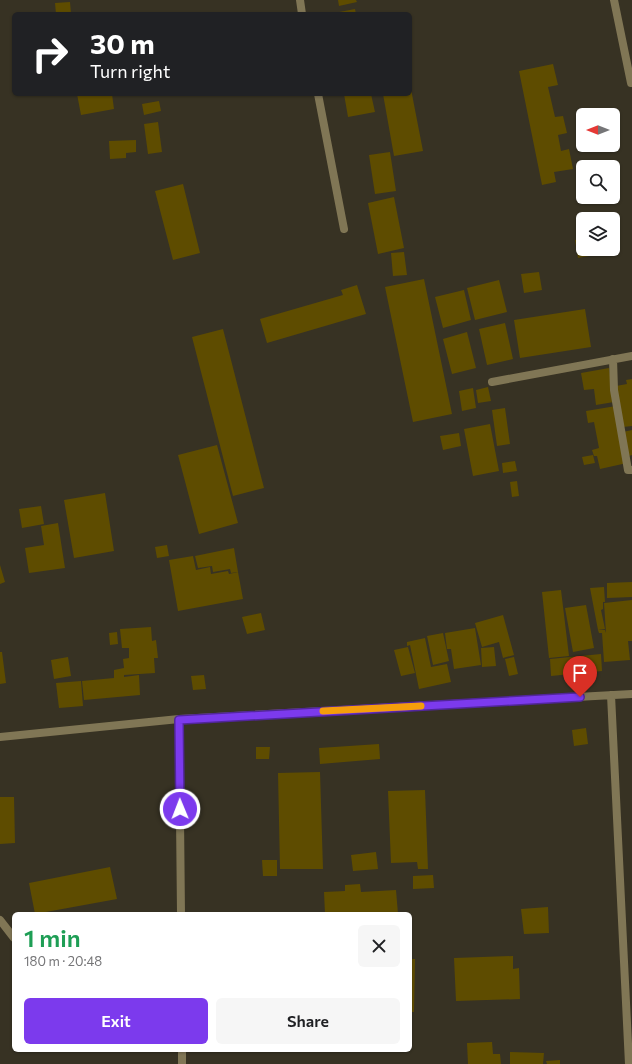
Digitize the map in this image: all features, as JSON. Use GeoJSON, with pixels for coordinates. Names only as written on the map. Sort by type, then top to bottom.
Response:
{"type":"FeatureCollection","features":[{"type":"Feature","properties":{"kind":"street"},"geometry":{"type":"LineString","coordinates":[[300,0],[302,12]]}},
{"type":"Feature","properties":{"kind":"street"},"geometry":{"type":"LineString","coordinates":[[614,0],[631,83]]}},
{"type":"Feature","properties":{"kind":"street"},"geometry":{"type":"LineString","coordinates":[[318,96],[344,229]]}},
{"type":"Feature","properties":{"kind":"street"},"geometry":{"type":"LineString","coordinates":[[492,382],[632,356]]}},
{"type":"Feature","properties":{"kind":"street"},"geometry":{"type":"LineString","coordinates":[[613,359],[614,390],[628,470],[632,470]]}},
{"type":"Feature","properties":{"kind":"street"},"geometry":{"type":"LineString","coordinates":[[0,736],[179,720],[632,694]]}},
{"type":"Feature","properties":{"kind":"street"},"geometry":{"type":"LineString","coordinates":[[611,695],[630,1039],[629,1064]]}},
{"type":"Feature","properties":{"kind":"street"},"geometry":{"type":"LineString","coordinates":[[179,720],[181,912]]}},
{"type":"Feature","properties":{"kind":"street"},"geometry":{"type":"LineString","coordinates":[[0,920],[12,935]]}},
{"type":"Feature","properties":{"kind":"street"},"geometry":{"type":"LineString","coordinates":[[182,1052],[182,1064]]}},
{"type":"Feature","properties":{"kind":"building"},"geometry":{"type":"Polygon","coordinates":[[[338,0],[356,0],[357,2],[339,6],[338,0]]]}},
{"type":"Feature","properties":{"kind":"building"},"geometry":{"type":"Polygon","coordinates":[[[70,2],[71,12],[56,12],[55,3],[70,2]]]}},
{"type":"Feature","properties":{"kind":"building"},"geometry":{"type":"Polygon","coordinates":[[[355,9],[356,12],[339,12],[355,9]]]}},
{"type":"Feature","properties":{"kind":"building"},"geometry":{"type":"Polygon","coordinates":[[[553,64],[558,85],[548,87],[555,117],[563,116],[567,133],[558,135],[561,151],[569,149],[573,169],[554,172],[556,182],[542,185],[519,71],[553,64]]]}},
{"type":"Feature","properties":{"kind":"building"},"geometry":{"type":"Polygon","coordinates":[[[412,94],[423,151],[394,156],[383,96],[412,96],[412,94]]]}},
{"type":"Feature","properties":{"kind":"building"},"geometry":{"type":"Polygon","coordinates":[[[77,96],[112,96],[114,109],[81,115],[77,96]]]}},
{"type":"Feature","properties":{"kind":"building"},"geometry":{"type":"Polygon","coordinates":[[[344,96],[371,96],[375,112],[348,117],[344,96]]]}},
{"type":"Feature","properties":{"kind":"building"},"geometry":{"type":"Polygon","coordinates":[[[159,101],[161,111],[144,115],[142,104],[159,101]]]}},
{"type":"Feature","properties":{"kind":"building"},"geometry":{"type":"Polygon","coordinates":[[[158,122],[162,152],[148,154],[144,124],[158,122]]]}},
{"type":"Feature","properties":{"kind":"building"},"geometry":{"type":"Polygon","coordinates":[[[136,140],[136,152],[126,153],[126,158],[110,159],[109,141],[136,140]]]}},
{"type":"Feature","properties":{"kind":"building"},"geometry":{"type":"Polygon","coordinates":[[[390,152],[396,191],[375,194],[369,155],[390,152]]]}},
{"type":"Feature","properties":{"kind":"building"},"geometry":{"type":"Polygon","coordinates":[[[183,184],[200,253],[173,260],[155,191],[183,184]]]}},
{"type":"Feature","properties":{"kind":"building"},"geometry":{"type":"Polygon","coordinates":[[[394,197],[404,248],[378,254],[368,203],[394,197]]]}},
{"type":"Feature","properties":{"kind":"building"},"geometry":{"type":"Polygon","coordinates":[[[404,252],[407,275],[393,276],[391,253],[404,252]]]}},
{"type":"Feature","properties":{"kind":"building"},"geometry":{"type":"Polygon","coordinates":[[[578,256],[589,256],[578,258],[578,256]]]}},
{"type":"Feature","properties":{"kind":"building"},"geometry":{"type":"Polygon","coordinates":[[[539,272],[542,290],[524,293],[521,274],[539,272]]]}},
{"type":"Feature","properties":{"kind":"building"},"geometry":{"type":"Polygon","coordinates":[[[424,279],[452,414],[413,422],[385,287],[424,279]]]}},
{"type":"Feature","properties":{"kind":"building"},"geometry":{"type":"Polygon","coordinates":[[[499,280],[507,312],[475,320],[467,288],[499,280]]]}},
{"type":"Feature","properties":{"kind":"building"},"geometry":{"type":"Polygon","coordinates":[[[357,285],[366,314],[267,343],[260,319],[343,295],[341,290],[357,285]]]}},
{"type":"Feature","properties":{"kind":"building"},"geometry":{"type":"Polygon","coordinates":[[[464,290],[471,320],[443,328],[435,297],[464,290]]]}},
{"type":"Feature","properties":{"kind":"building"},"geometry":{"type":"Polygon","coordinates":[[[585,309],[591,347],[520,358],[514,320],[585,309]]]}},
{"type":"Feature","properties":{"kind":"building"},"geometry":{"type":"Polygon","coordinates":[[[505,323],[513,359],[487,365],[479,329],[505,323]]]}},
{"type":"Feature","properties":{"kind":"building"},"geometry":{"type":"Polygon","coordinates":[[[223,329],[264,488],[233,496],[192,337],[223,329]]]}},
{"type":"Feature","properties":{"kind":"building"},"geometry":{"type":"Polygon","coordinates":[[[467,332],[476,368],[452,374],[443,339],[467,332]]]}},
{"type":"Feature","properties":{"kind":"building"},"geometry":{"type":"Polygon","coordinates":[[[609,368],[614,402],[596,405],[594,389],[584,390],[581,373],[609,368]]]}},
{"type":"Feature","properties":{"kind":"building"},"geometry":{"type":"Polygon","coordinates":[[[632,379],[632,426],[623,427],[616,386],[627,384],[626,380],[632,379]]]}},
{"type":"Feature","properties":{"kind":"building"},"geometry":{"type":"Polygon","coordinates":[[[488,387],[491,401],[478,403],[476,390],[488,387]]]}},
{"type":"Feature","properties":{"kind":"building"},"geometry":{"type":"Polygon","coordinates":[[[473,388],[476,408],[462,411],[459,391],[473,388]]]}},
{"type":"Feature","properties":{"kind":"building"},"geometry":{"type":"Polygon","coordinates":[[[616,406],[627,463],[600,469],[597,456],[594,456],[592,450],[599,448],[594,422],[588,423],[586,411],[616,406]]]}},
{"type":"Feature","properties":{"kind":"building"},"geometry":{"type":"Polygon","coordinates":[[[505,408],[510,444],[497,446],[492,410],[505,408]]]}},
{"type":"Feature","properties":{"kind":"building"},"geometry":{"type":"Polygon","coordinates":[[[490,424],[499,471],[473,476],[464,429],[490,424]]]}},
{"type":"Feature","properties":{"kind":"building"},"geometry":{"type":"Polygon","coordinates":[[[632,430],[632,455],[629,456],[623,432],[632,430]]]}},
{"type":"Feature","properties":{"kind":"building"},"geometry":{"type":"Polygon","coordinates":[[[459,433],[461,446],[443,450],[440,436],[459,433]]]}},
{"type":"Feature","properties":{"kind":"building"},"geometry":{"type":"Polygon","coordinates":[[[217,445],[238,523],[199,534],[178,455],[217,445]]]}},
{"type":"Feature","properties":{"kind":"building"},"geometry":{"type":"Polygon","coordinates":[[[593,455],[595,463],[584,465],[582,457],[593,455]]]}},
{"type":"Feature","properties":{"kind":"building"},"geometry":{"type":"Polygon","coordinates":[[[515,461],[517,471],[503,473],[502,463],[515,461]]]}},
{"type":"Feature","properties":{"kind":"building"},"geometry":{"type":"Polygon","coordinates":[[[517,481],[519,496],[512,497],[510,482],[517,481]]]}},
{"type":"Feature","properties":{"kind":"building"},"geometry":{"type":"Polygon","coordinates":[[[105,493],[114,551],[74,558],[64,500],[105,493]]]}},
{"type":"Feature","properties":{"kind":"building"},"geometry":{"type":"Polygon","coordinates":[[[41,506],[44,524],[22,528],[19,509],[41,506]]]}},
{"type":"Feature","properties":{"kind":"building"},"geometry":{"type":"Polygon","coordinates":[[[58,523],[65,568],[29,573],[25,548],[44,545],[41,526],[58,523]]]}},
{"type":"Feature","properties":{"kind":"building"},"geometry":{"type":"Polygon","coordinates":[[[167,545],[169,556],[157,558],[155,547],[167,545]]]}},
{"type":"Feature","properties":{"kind":"building"},"geometry":{"type":"Polygon","coordinates":[[[234,548],[238,572],[231,573],[230,569],[213,572],[212,566],[198,568],[195,556],[234,548]]]}},
{"type":"Feature","properties":{"kind":"building"},"geometry":{"type":"Polygon","coordinates":[[[193,556],[196,570],[210,567],[211,574],[228,571],[229,574],[238,572],[243,599],[178,611],[169,560],[193,556]]]}},
{"type":"Feature","properties":{"kind":"building"},"geometry":{"type":"Polygon","coordinates":[[[0,565],[5,582],[0,584],[0,565]]]}},
{"type":"Feature","properties":{"kind":"building"},"geometry":{"type":"Polygon","coordinates":[[[632,582],[632,597],[607,598],[607,583],[632,582]]]}},
{"type":"Feature","properties":{"kind":"building"},"geometry":{"type":"Polygon","coordinates":[[[604,587],[605,602],[603,602],[603,609],[601,610],[605,629],[598,630],[590,588],[604,587]]]}},
{"type":"Feature","properties":{"kind":"building"},"geometry":{"type":"Polygon","coordinates":[[[561,590],[569,656],[549,658],[542,592],[561,590]]]}},
{"type":"Feature","properties":{"kind":"building"},"geometry":{"type":"Polygon","coordinates":[[[632,600],[632,641],[628,641],[630,660],[604,662],[602,633],[599,633],[598,630],[605,630],[606,633],[604,603],[632,600]]]}},
{"type":"Feature","properties":{"kind":"building"},"geometry":{"type":"Polygon","coordinates":[[[586,605],[594,648],[573,652],[565,608],[586,605]]]}},
{"type":"Feature","properties":{"kind":"building"},"geometry":{"type":"Polygon","coordinates":[[[261,613],[265,630],[247,634],[242,617],[261,613]]]}},
{"type":"Feature","properties":{"kind":"building"},"geometry":{"type":"Polygon","coordinates":[[[503,615],[514,655],[503,658],[499,642],[482,647],[475,623],[503,615]]]}},
{"type":"Feature","properties":{"kind":"building"},"geometry":{"type":"Polygon","coordinates":[[[151,627],[152,641],[156,640],[158,658],[154,658],[155,673],[124,675],[124,677],[139,675],[140,695],[84,700],[82,681],[114,678],[114,670],[124,668],[123,659],[129,658],[129,648],[122,648],[120,629],[151,627]]]}},
{"type":"Feature","properties":{"kind":"building"},"geometry":{"type":"Polygon","coordinates":[[[475,628],[481,665],[454,669],[451,649],[447,649],[445,633],[475,628]]]}},
{"type":"Feature","properties":{"kind":"building"},"geometry":{"type":"Polygon","coordinates":[[[117,632],[118,644],[110,645],[109,633],[117,632]]]}},
{"type":"Feature","properties":{"kind":"building"},"geometry":{"type":"Polygon","coordinates":[[[443,633],[449,661],[433,665],[427,636],[443,633]]]}},
{"type":"Feature","properties":{"kind":"building"},"geometry":{"type":"Polygon","coordinates":[[[425,638],[431,667],[447,664],[451,682],[419,689],[410,645],[407,646],[407,642],[425,638]]]}},
{"type":"Feature","properties":{"kind":"building"},"geometry":{"type":"Polygon","coordinates":[[[408,647],[415,673],[401,676],[394,650],[408,647]]]}},
{"type":"Feature","properties":{"kind":"building"},"geometry":{"type":"Polygon","coordinates":[[[494,647],[496,666],[482,667],[481,648],[494,647]]]}},
{"type":"Feature","properties":{"kind":"building"},"geometry":{"type":"Polygon","coordinates":[[[0,652],[2,652],[6,683],[0,684],[0,652]]]}},
{"type":"Feature","properties":{"kind":"building"},"geometry":{"type":"Polygon","coordinates":[[[601,654],[602,671],[551,676],[550,659],[601,654]]]}},
{"type":"Feature","properties":{"kind":"building"},"geometry":{"type":"Polygon","coordinates":[[[68,657],[71,676],[54,679],[51,660],[68,657]]]}},
{"type":"Feature","properties":{"kind":"building"},"geometry":{"type":"Polygon","coordinates":[[[514,657],[518,674],[509,676],[505,659],[514,657]]]}},
{"type":"Feature","properties":{"kind":"building"},"geometry":{"type":"Polygon","coordinates":[[[204,675],[206,689],[193,690],[191,676],[204,675]]]}},
{"type":"Feature","properties":{"kind":"building"},"geometry":{"type":"Polygon","coordinates":[[[81,681],[83,706],[59,708],[56,683],[81,681]]]}},
{"type":"Feature","properties":{"kind":"building"},"geometry":{"type":"Polygon","coordinates":[[[586,728],[588,744],[574,746],[572,730],[586,728]]]}},
{"type":"Feature","properties":{"kind":"building"},"geometry":{"type":"Polygon","coordinates":[[[379,744],[380,759],[320,764],[319,748],[379,744]]]}},
{"type":"Feature","properties":{"kind":"building"},"geometry":{"type":"Polygon","coordinates":[[[256,747],[270,747],[269,759],[256,759],[256,747]]]}},
{"type":"Feature","properties":{"kind":"building"},"geometry":{"type":"Polygon","coordinates":[[[320,772],[323,869],[280,869],[278,773],[320,772]]]}},
{"type":"Feature","properties":{"kind":"building"},"geometry":{"type":"Polygon","coordinates":[[[425,790],[428,869],[418,869],[417,862],[391,863],[388,791],[425,790]]]}},
{"type":"Feature","properties":{"kind":"building"},"geometry":{"type":"Polygon","coordinates":[[[0,797],[14,797],[15,843],[0,844],[0,797]]]}},
{"type":"Feature","properties":{"kind":"building"},"geometry":{"type":"Polygon","coordinates":[[[376,852],[378,869],[353,871],[351,855],[376,852]]]}},
{"type":"Feature","properties":{"kind":"building"},"geometry":{"type":"Polygon","coordinates":[[[262,860],[277,860],[277,876],[263,876],[262,860]]]}},
{"type":"Feature","properties":{"kind":"building"},"geometry":{"type":"Polygon","coordinates":[[[110,867],[117,899],[46,912],[35,912],[29,883],[110,867]]]}},
{"type":"Feature","properties":{"kind":"building"},"geometry":{"type":"Polygon","coordinates":[[[433,875],[434,888],[413,889],[413,876],[433,875]]]}},
{"type":"Feature","properties":{"kind":"building"},"geometry":{"type":"Polygon","coordinates":[[[360,884],[361,892],[396,890],[398,912],[325,912],[324,892],[345,891],[345,885],[360,884]]]}},
{"type":"Feature","properties":{"kind":"building"},"geometry":{"type":"Polygon","coordinates":[[[548,907],[549,933],[524,934],[521,909],[548,907]]]}},
{"type":"Feature","properties":{"kind":"building"},"geometry":{"type":"Polygon","coordinates":[[[513,956],[513,969],[519,968],[520,999],[456,1001],[454,958],[513,956]]]}},
{"type":"Feature","properties":{"kind":"building"},"geometry":{"type":"Polygon","coordinates":[[[412,959],[415,959],[414,1012],[412,1012],[412,959]]]}},
{"type":"Feature","properties":{"kind":"building"},"geometry":{"type":"Polygon","coordinates":[[[492,1042],[493,1054],[500,1054],[501,1064],[468,1064],[467,1043],[492,1042]]]}},
{"type":"Feature","properties":{"kind":"building"},"geometry":{"type":"Polygon","coordinates":[[[510,1052],[544,1053],[543,1064],[510,1064],[510,1052]]]}},
{"type":"Feature","properties":{"kind":"building"},"geometry":{"type":"Polygon","coordinates":[[[560,1060],[560,1064],[547,1064],[546,1061],[560,1060]]]}},
{"type":"Feature","properties":{"kind":"slow traffic"},"geometry":{"type":"LineString","coordinates":[[323,711],[421,706]]}},
{"type":"Feature","properties":{"kind":"route"},"geometry":{"type":"LineString","coordinates":[[180,809],[179,720],[580,697]]}}]}
